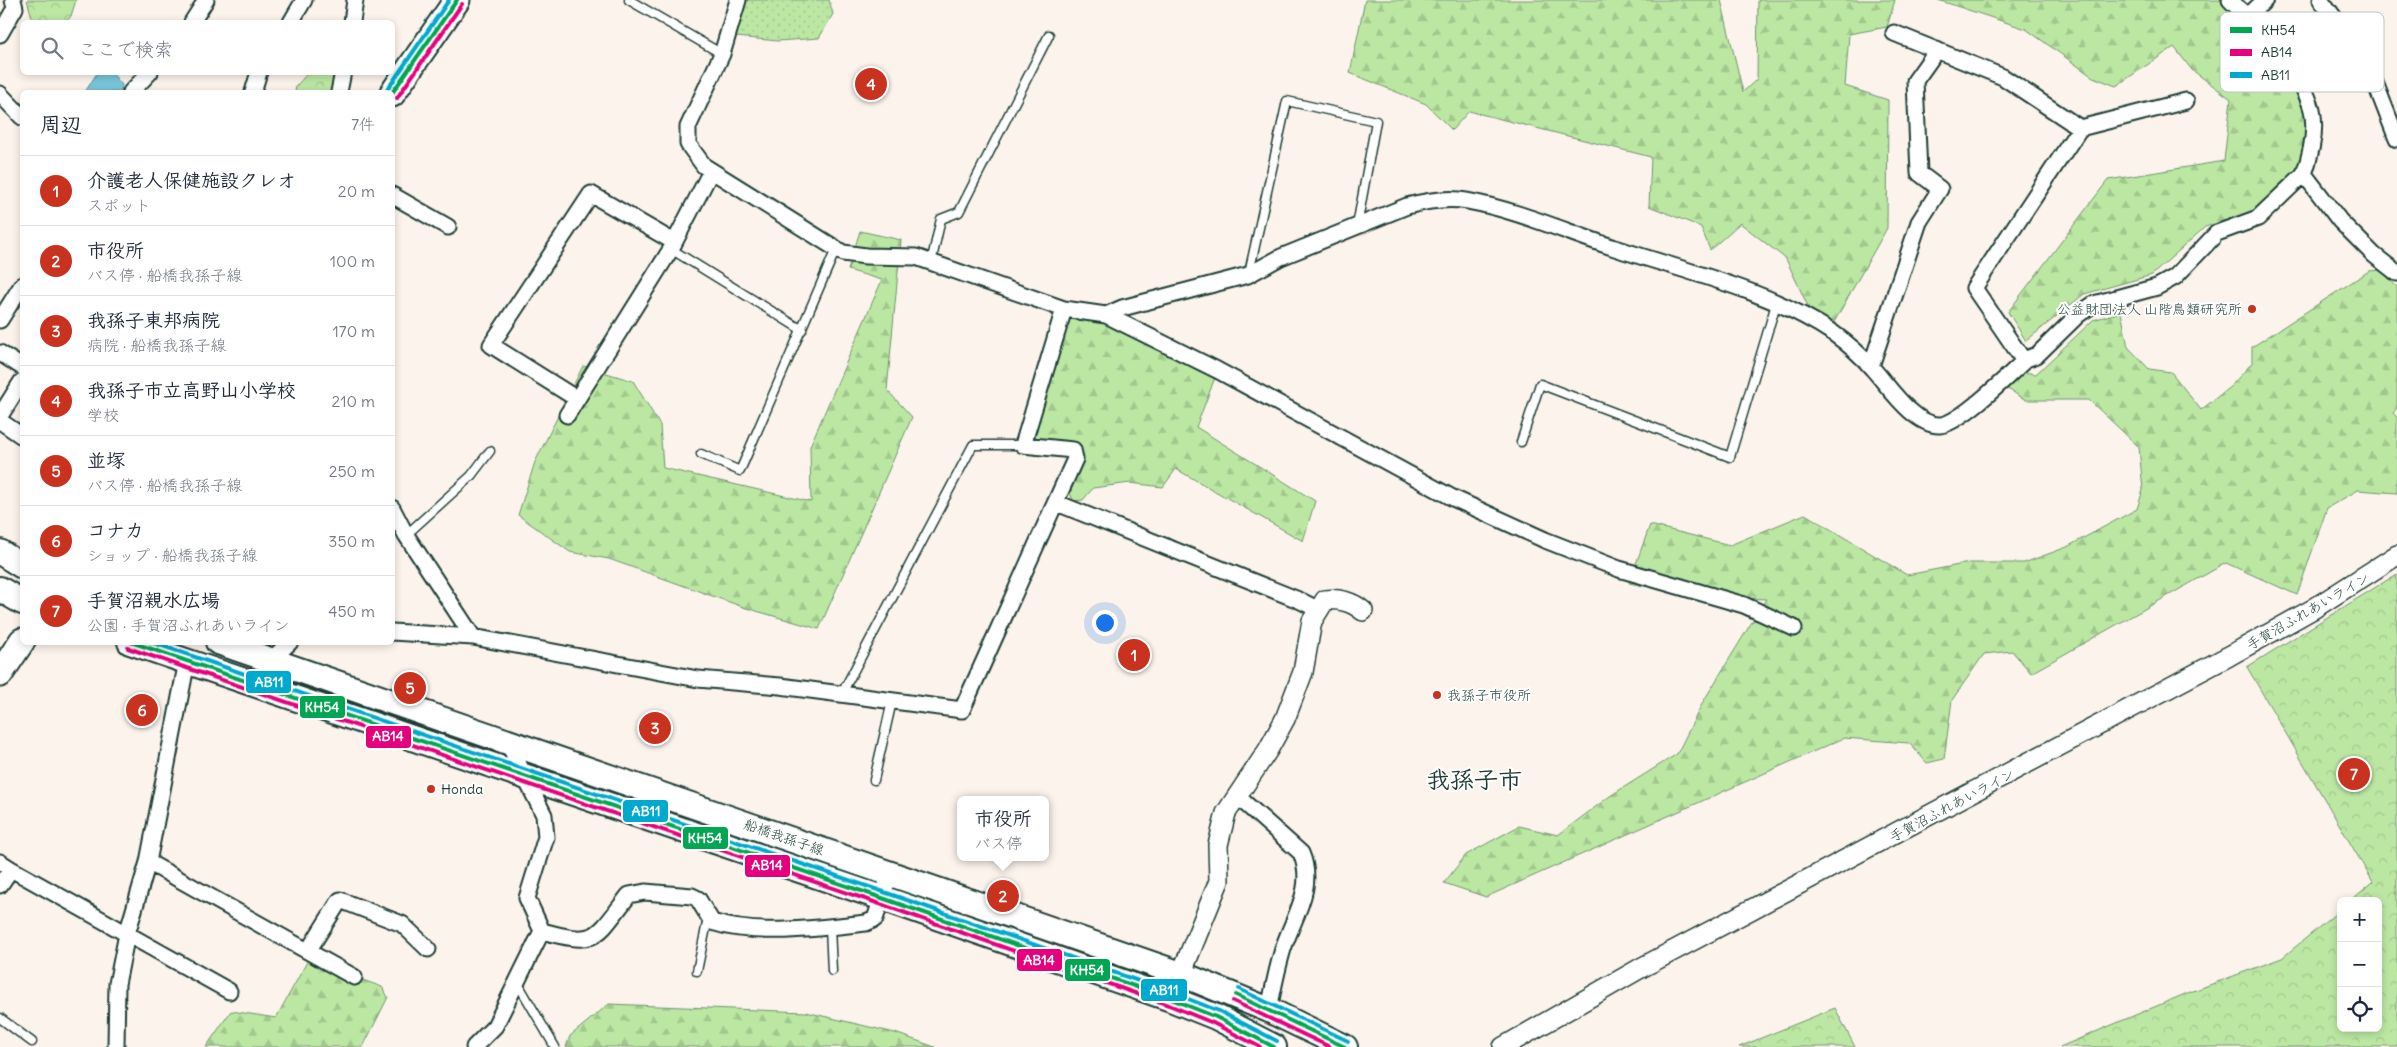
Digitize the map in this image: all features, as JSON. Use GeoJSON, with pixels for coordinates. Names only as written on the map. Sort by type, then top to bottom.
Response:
{"type":"FeatureCollection","features":[{"type":"Feature","properties":{"kind":"highway"},"geometry":{"type":"LineString","coordinates":[[395,90],[457,0]]}},
{"type":"Feature","properties":{"kind":"highway"},"geometry":{"type":"LineString","coordinates":[[0,674],[20,644]]}},
{"type":"Feature","properties":{"kind":"main road"},"geometry":{"type":"LineString","coordinates":[[0,552],[20,565]]}},
{"type":"Feature","properties":{"kind":"main road"},"geometry":{"type":"LineString","coordinates":[[0,589],[20,601]]}},
{"type":"Feature","properties":{"kind":"main road","name":"船橋我孫子線"},"geometry":{"type":"LineString","coordinates":[[139,645],[882,898],[1171,999],[1216,1018],[1274,1047]]}},
{"type":"Feature","properties":{"kind":"main road","name":"船橋我孫子線"},"geometry":{"type":"LineString","coordinates":[[226,645],[1181,974],[1269,1010],[1345,1047]]}},
{"type":"Feature","properties":{"kind":"street"},"geometry":{"type":"LineString","coordinates":[[0,34],[15,8],[13,0]]}},
{"type":"Feature","properties":{"kind":"street"},"geometry":{"type":"LineString","coordinates":[[193,20],[206,0]]}},
{"type":"Feature","properties":{"kind":"street"},"geometry":{"type":"LineString","coordinates":[[293,20],[304,0]]}},
{"type":"Feature","properties":{"kind":"street"},"geometry":{"type":"LineString","coordinates":[[352,20],[355,0]]}},
{"type":"Feature","properties":{"kind":"street"},"geometry":{"type":"LineString","coordinates":[[738,0],[722,54],[688,127],[688,144],[704,166],[836,249],[843,253],[866,256],[916,257],[1064,309],[1106,315],[1217,370],[1453,498],[1619,569],[1744,605],[1794,628]]}},
{"type":"Feature","properties":{"kind":"street"},"geometry":{"type":"LineString","coordinates":[[2230,0],[2242,12]]}},
{"type":"Feature","properties":{"kind":"street"},"geometry":{"type":"LineString","coordinates":[[2252,12],[2265,0]]}},
{"type":"Feature","properties":{"kind":"street"},"geometry":{"type":"LineString","coordinates":[[2321,0],[2330,12]]}},
{"type":"Feature","properties":{"kind":"street"},"geometry":{"type":"LineString","coordinates":[[1894,33],[2003,77],[2080,128]]}},
{"type":"Feature","properties":{"kind":"street"},"geometry":{"type":"LineString","coordinates":[[1871,366],[1919,222],[1940,189],[1919,173],[1915,81],[1937,50]]}},
{"type":"Feature","properties":{"kind":"street"},"geometry":{"type":"LineString","coordinates":[[133,90],[147,75]]}},
{"type":"Feature","properties":{"kind":"street"},"geometry":{"type":"LineString","coordinates":[[254,90],[258,75]]}},
{"type":"Feature","properties":{"kind":"street"},"geometry":{"type":"LineString","coordinates":[[339,90],[342,75]]}},
{"type":"Feature","properties":{"kind":"street"},"geometry":{"type":"LineString","coordinates":[[1106,315],[1122,308],[1248,275],[1281,257],[1407,206],[1428,201],[1466,201],[1503,211],[1718,281],[1810,318],[1841,339],[1871,366],[1910,411],[1923,420],[1940,425],[1955,420],[2024,360],[2037,355],[2079,314],[2094,304],[2156,287],[2175,277],[2217,233],[2258,218],[2304,174],[2312,145],[2312,111],[2304,92]]}},
{"type":"Feature","properties":{"kind":"street"},"geometry":{"type":"LineString","coordinates":[[2379,92],[2397,139]]}},
{"type":"Feature","properties":{"kind":"street"},"geometry":{"type":"LineString","coordinates":[[0,94],[20,114]]}},
{"type":"Feature","properties":{"kind":"street"},"geometry":{"type":"LineString","coordinates":[[2024,360],[1974,288],[2080,128],[2186,101]]}},
{"type":"Feature","properties":{"kind":"street"},"geometry":{"type":"LineString","coordinates":[[567,415],[672,245],[712,171]]}},
{"type":"Feature","properties":{"kind":"street"},"geometry":{"type":"LineString","coordinates":[[2304,174],[2340,221],[2374,255],[2397,273]]}},
{"type":"Feature","properties":{"kind":"street"},"geometry":{"type":"LineString","coordinates":[[577,399],[491,346],[592,194],[672,245]]}},
{"type":"Feature","properties":{"kind":"street"},"geometry":{"type":"LineString","coordinates":[[395,197],[448,227]]}},
{"type":"Feature","properties":{"kind":"street"},"geometry":{"type":"LineString","coordinates":[[0,320],[20,288]]}},
{"type":"Feature","properties":{"kind":"street"},"geometry":{"type":"LineString","coordinates":[[395,632],[473,637],[698,679],[780,686],[962,710],[1057,503],[1075,458],[1073,450],[1023,445],[1064,309]]}},
{"type":"Feature","properties":{"kind":"street"},"geometry":{"type":"LineString","coordinates":[[0,353],[20,366]]}},
{"type":"Feature","properties":{"kind":"street"},"geometry":{"type":"LineString","coordinates":[[0,416],[20,384]]}},
{"type":"Feature","properties":{"kind":"street"},"geometry":{"type":"LineString","coordinates":[[0,421],[20,435]]}},
{"type":"Feature","properties":{"kind":"street"},"geometry":{"type":"LineString","coordinates":[[1057,503],[1301,601],[1317,610]]}},
{"type":"Feature","properties":{"kind":"street"},"geometry":{"type":"LineString","coordinates":[[395,517],[473,637]]}},
{"type":"Feature","properties":{"kind":"street","name":"手賀沼ふれあいライン"},"geometry":{"type":"LineString","coordinates":[[1503,1047],[1639,969],[2229,656],[2313,609],[2397,555]]}},
{"type":"Feature","properties":{"kind":"street"},"geometry":{"type":"LineString","coordinates":[[1171,999],[1219,881],[1218,846],[1226,813],[1268,750],[1285,720],[1303,672],[1309,632],[1317,610],[1325,600],[1334,598],[1358,607],[1363,611]]}},
{"type":"Feature","properties":{"kind":"street"},"geometry":{"type":"LineString","coordinates":[[270,661],[287,645]]}},
{"type":"Feature","properties":{"kind":"street"},"geometry":{"type":"LineString","coordinates":[[116,1047],[117,984],[126,934],[148,862],[187,661]]}},
{"type":"Feature","properties":{"kind":"street"},"geometry":{"type":"LineString","coordinates":[[508,743],[544,815],[546,837],[527,898],[542,930]]}},
{"type":"Feature","properties":{"kind":"street"},"geometry":{"type":"LineString","coordinates":[[1237,796],[1301,853],[1304,860],[1306,889],[1300,911],[1284,947],[1269,1010]]}},
{"type":"Feature","properties":{"kind":"street"},"geometry":{"type":"LineString","coordinates":[[148,862],[354,977]]}},
{"type":"Feature","properties":{"kind":"street"},"geometry":{"type":"LineString","coordinates":[[0,885],[5,865],[229,991]]}},
{"type":"Feature","properties":{"kind":"street"},"geometry":{"type":"LineString","coordinates":[[542,930],[580,940],[591,937],[604,927],[629,895],[645,892],[692,896],[698,899],[712,922],[729,928],[766,930],[830,927],[872,922],[890,873]]}},
{"type":"Feature","properties":{"kind":"street"},"geometry":{"type":"LineString","coordinates":[[308,951],[340,900],[402,924],[428,949]]}},
{"type":"Feature","properties":{"kind":"street"},"geometry":{"type":"LineString","coordinates":[[474,1047],[495,1026],[542,930]]}},
{"type":"Feature","properties":{"kind":"lane"},"geometry":{"type":"LineString","coordinates":[[629,0],[722,54]]}},
{"type":"Feature","properties":{"kind":"lane"},"geometry":{"type":"LineString","coordinates":[[930,263],[941,219],[959,212],[1049,35]]}},
{"type":"Feature","properties":{"kind":"lane"},"geometry":{"type":"LineString","coordinates":[[1248,275],[1287,101],[1376,121],[1356,226]]}},
{"type":"Feature","properties":{"kind":"lane"},"geometry":{"type":"LineString","coordinates":[[672,245],[802,330]]}},
{"type":"Feature","properties":{"kind":"lane"},"geometry":{"type":"LineString","coordinates":[[701,454],[740,471],[836,249]]}},
{"type":"Feature","properties":{"kind":"lane"},"geometry":{"type":"LineString","coordinates":[[1521,442],[1540,384],[1730,456],[1776,304]]}},
{"type":"Feature","properties":{"kind":"lane"},"geometry":{"type":"LineString","coordinates":[[841,695],[973,445],[1023,445]]}},
{"type":"Feature","properties":{"kind":"lane"},"geometry":{"type":"LineString","coordinates":[[406,535],[471,476],[490,451]]}},
{"type":"Feature","properties":{"kind":"lane"},"geometry":{"type":"LineString","coordinates":[[874,780],[892,701]]}},
{"type":"Feature","properties":{"kind":"lane"},"geometry":{"type":"LineString","coordinates":[[697,971],[708,916]]}},
{"type":"Feature","properties":{"kind":"lane"},"geometry":{"type":"LineString","coordinates":[[830,927],[832,971]]}},
{"type":"Feature","properties":{"kind":"lane"},"geometry":{"type":"LineString","coordinates":[[517,981],[555,1047]]}},
{"type":"Feature","properties":{"kind":"lane"},"geometry":{"type":"LineString","coordinates":[[0,1018],[32,1042]]}},
{"type":"Feature","properties":{"kind":"green space"},"geometry":{"type":"Polygon","coordinates":[[[27,0],[76,0],[71,16],[68,20],[33,20],[27,0]]]}},
{"type":"Feature","properties":{"kind":"green space"},"geometry":{"type":"Polygon","coordinates":[[[742,0],[829,0],[833,14],[819,38],[778,41],[736,37],[734,34],[742,0]]]}},
{"type":"Feature","properties":{"kind":"green space"},"geometry":{"type":"Polygon","coordinates":[[[1365,0],[1721,0],[1743,92],[1757,79],[1758,0],[1895,0],[1887,27],[1849,34],[1845,86],[1888,100],[1887,228],[1833,324],[1811,313],[1786,259],[1740,223],[1710,250],[1701,227],[1649,206],[1651,157],[1469,111],[1452,130],[1426,104],[1350,73],[1365,0]]]}},
{"type":"Feature","properties":{"kind":"green space"},"geometry":{"type":"Polygon","coordinates":[[[1938,0],[2221,0],[2234,12],[2220,12],[2220,91],[2192,70],[2174,47],[2116,86],[2093,77],[2026,29],[1938,0]]]}},
{"type":"Feature","properties":{"kind":"green space"},"geometry":{"type":"Polygon","coordinates":[[[306,75],[338,75],[334,90],[295,90],[296,86],[306,75]]]}},
{"type":"Feature","properties":{"kind":"green space"},"geometry":{"type":"Polygon","coordinates":[[[2222,92],[2296,92],[2304,106],[2306,118],[2306,148],[2296,169],[2250,213],[2205,227],[2152,275],[2084,294],[2026,341],[2008,312],[2108,180],[2224,161],[2231,99],[2222,92]]]}},
{"type":"Feature","properties":{"kind":"green space"},"geometry":{"type":"Polygon","coordinates":[[[860,231],[901,240],[887,390],[912,417],[819,629],[746,608],[609,559],[570,552],[518,515],[535,462],[583,366],[633,381],[660,425],[663,468],[811,502],[810,446],[882,280],[848,270],[860,231]]]}},
{"type":"Feature","properties":{"kind":"green space"},"geometry":{"type":"Polygon","coordinates":[[[2380,270],[2397,287],[2397,408],[2393,413],[2397,417],[2397,493],[2358,490],[2327,508],[2297,595],[2226,563],[2031,673],[2012,651],[1984,654],[1952,700],[1944,759],[1927,763],[1909,743],[1844,738],[1486,897],[1444,883],[1466,855],[1519,826],[1558,835],[1610,796],[1677,754],[1703,702],[1766,599],[1694,596],[1629,583],[1650,525],[1730,545],[1805,514],[1907,575],[1969,563],[2024,563],[2067,547],[2137,509],[2143,490],[2139,447],[2089,400],[2026,400],[2006,388],[2023,372],[2036,374],[2093,320],[2121,312],[2128,347],[2149,369],[2171,372],[2201,410],[2231,386],[2252,363],[2252,347],[2369,271],[2380,270]]]}},
{"type":"Feature","properties":{"kind":"green space"},"geometry":{"type":"Polygon","coordinates":[[[1070,317],[1104,321],[1216,375],[1196,427],[1315,501],[1303,541],[1176,469],[1163,487],[1130,483],[1093,488],[1083,500],[1073,501],[1070,493],[1084,456],[1081,448],[1069,443],[1032,442],[1070,317]]]}},
{"type":"Feature","properties":{"kind":"green space"},"geometry":{"type":"Polygon","coordinates":[[[2397,574],[2397,1047],[2060,1047],[2185,994],[2282,958],[2337,912],[2337,1032],[2382,1032],[2382,897],[2355,897],[2373,882],[2247,667],[2397,574]]]}},
{"type":"Feature","properties":{"kind":"green space"},"geometry":{"type":"Polygon","coordinates":[[[308,960],[382,987],[388,997],[363,1047],[206,1047],[231,1011],[276,1018],[308,960]]]}},
{"type":"Feature","properties":{"kind":"green space"},"geometry":{"type":"Polygon","coordinates":[[[609,1004],[806,1012],[895,1033],[935,1047],[566,1047],[570,1036],[609,1004]]]}},
{"type":"Feature","properties":{"kind":"green space"},"geometry":{"type":"Polygon","coordinates":[[[1835,1008],[1855,1047],[1739,1047],[1835,1008]]]}},
{"type":"Feature","properties":{"kind":"water"},"geometry":{"type":"Polygon","coordinates":[[[96,75],[114,75],[122,85],[121,90],[86,90],[96,75]]]}},
{"type":"Feature","properties":{"kind":"transit line","name":"AB11"},"geometry":{"type":"LineString","coordinates":[[387,90],[449,0]]}},
{"type":"Feature","properties":{"kind":"transit line","name":"KH54"},"geometry":{"type":"LineString","coordinates":[[394,90],[457,0]]}},
{"type":"Feature","properties":{"kind":"transit line","name":"AB14"},"geometry":{"type":"LineString","coordinates":[[397,98],[462,4]]}},
{"type":"Feature","properties":{"kind":"transit line","name":"KH54"},"geometry":{"type":"LineString","coordinates":[[140,645],[882,898],[1171,999],[1216,1017],[1274,1047]]}},
{"type":"Feature","properties":{"kind":"transit line","name":"AB11"},"geometry":{"type":"LineString","coordinates":[[160,645],[884,892],[1173,993],[1219,1011],[1277,1041]]}},
{"type":"Feature","properties":{"kind":"transit line","name":"AB14"},"geometry":{"type":"LineString","coordinates":[[128,648],[880,904],[1169,1005],[1213,1023],[1260,1047]]}},
{"type":"Feature","properties":{"kind":"transit line","name":"AB11"},"geometry":{"type":"LineString","coordinates":[[1239,989],[1348,1041]]}},
{"type":"Feature","properties":{"kind":"transit line","name":"KH54"},"geometry":{"type":"LineString","coordinates":[[1236,995],[1345,1047]]}},
{"type":"Feature","properties":{"kind":"transit line","name":"AB14"},"geometry":{"type":"LineString","coordinates":[[1233,1001],[1330,1047]]}},
{"type":"Feature","properties":{"kind":"place","name":"我孫子市立高野山小学校"},"geometry":{"type":"Point","coordinates":[871,84]}},
{"type":"Feature","properties":{"kind":"place","name":"公益財団法人 山階鳥類研究所"},"geometry":{"type":"Point","coordinates":[2252,309]}},
{"type":"Feature","properties":{"kind":"place","name":"介護老人保健施設クレオ"},"geometry":{"type":"Point","coordinates":[1134,655]}},
{"type":"Feature","properties":{"kind":"place","name":"並塚"},"geometry":{"type":"Point","coordinates":[410,688]}},
{"type":"Feature","properties":{"kind":"place","name":"我孫子市役所"},"geometry":{"type":"Point","coordinates":[1437,695]}},
{"type":"Feature","properties":{"kind":"place","name":"コナカ"},"geometry":{"type":"Point","coordinates":[142,710]}},
{"type":"Feature","properties":{"kind":"place","name":"我孫子東邦病院"},"geometry":{"type":"Point","coordinates":[655,728]}},
{"type":"Feature","properties":{"kind":"place","name":"手賀沼親水広場"},"geometry":{"type":"Point","coordinates":[2354,774]}},
{"type":"Feature","properties":{"kind":"place","name":"Honda"},"geometry":{"type":"Point","coordinates":[431,789]}},
{"type":"Feature","properties":{"kind":"place","name":"市役所"},"geometry":{"type":"Point","coordinates":[1003,896]}},
{"type":"Feature","properties":{"kind":"district","name":"我孫子市"},"geometry":{"type":"Point","coordinates":[1474,779]}}]}
